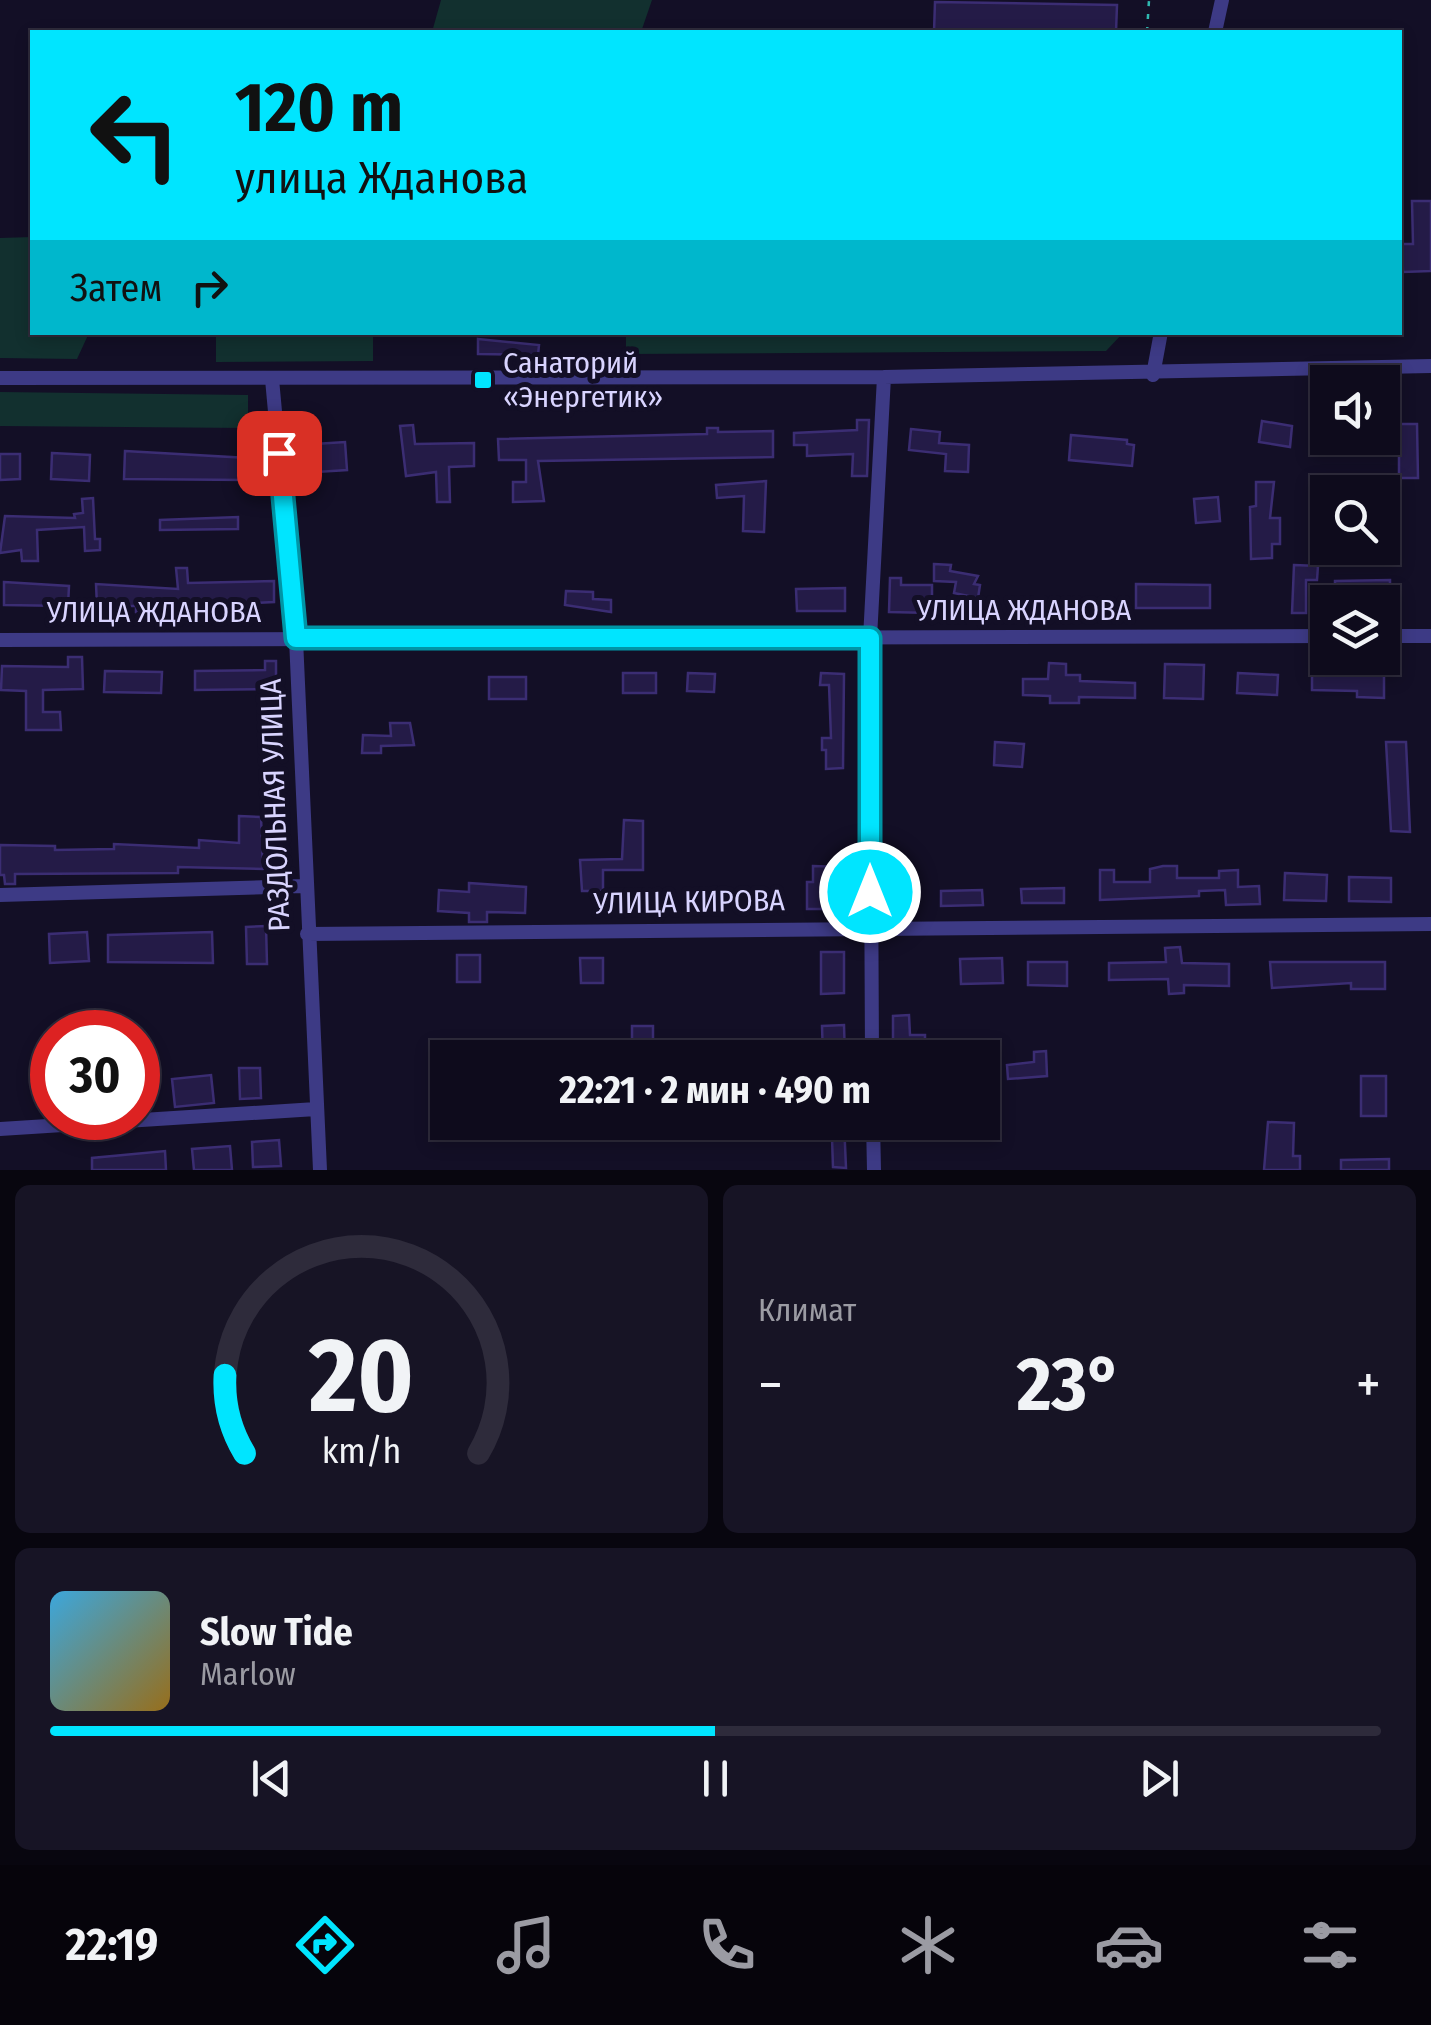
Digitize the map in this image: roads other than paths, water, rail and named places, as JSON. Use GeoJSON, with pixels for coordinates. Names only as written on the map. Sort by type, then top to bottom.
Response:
{"type":"FeatureCollection","features":[{"type":"Feature","properties":{"kind":"street"},"geometry":{"type":"LineString","coordinates":[[1215,30],[1222,0]]}},
{"type":"Feature","properties":{"kind":"street"},"geometry":{"type":"LineString","coordinates":[[1153,375],[1160,335]]}},
{"type":"Feature","properties":{"kind":"street"},"geometry":{"type":"LineString","coordinates":[[0,378],[1153,375],[1431,366]]}},
{"type":"Feature","properties":{"kind":"street"},"geometry":{"type":"LineString","coordinates":[[872,1040],[870,638],[884,377]]}},
{"type":"Feature","properties":{"kind":"street","name":"РАЗДОЛЬНАЯ УЛИЦА"},"geometry":{"type":"LineString","coordinates":[[272,379],[296,638],[304,886],[320,1170]]}},
{"type":"Feature","properties":{"kind":"street","name":"УЛИЦА ЖДАНОВА"},"geometry":{"type":"LineString","coordinates":[[0,640],[1310,636]]}},
{"type":"Feature","properties":{"kind":"street"},"geometry":{"type":"LineString","coordinates":[[1400,636],[1431,636]]}},
{"type":"Feature","properties":{"kind":"street"},"geometry":{"type":"LineString","coordinates":[[0,894],[304,886]]}},
{"type":"Feature","properties":{"kind":"street","name":"УЛИЦА КИРОВА"},"geometry":{"type":"LineString","coordinates":[[307,934],[1431,924]]}},
{"type":"Feature","properties":{"kind":"street"},"geometry":{"type":"LineString","coordinates":[[0,1129],[316,1109]]}},
{"type":"Feature","properties":{"kind":"street"},"geometry":{"type":"LineString","coordinates":[[873,1140],[874,1170]]}},
{"type":"Feature","properties":{"kind":"place","name":"Санаторий «Энергетик»"},"geometry":{"type":"Point","coordinates":[483,380]}}]}
